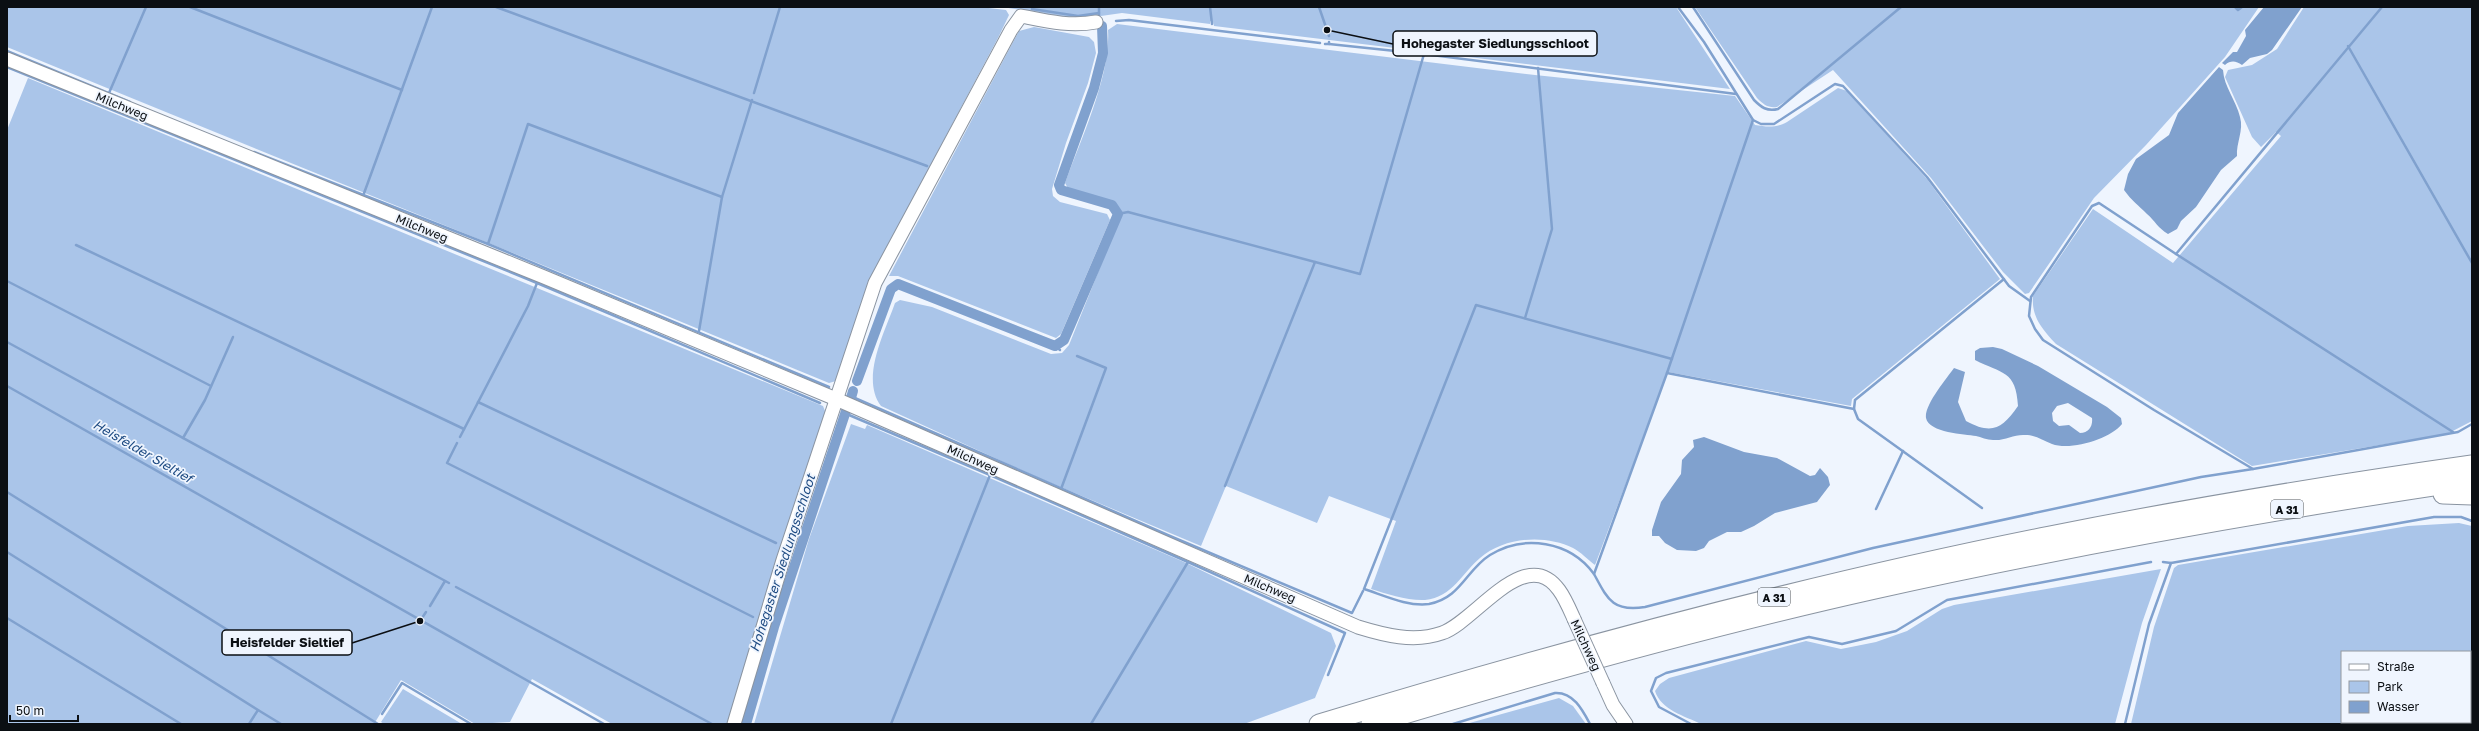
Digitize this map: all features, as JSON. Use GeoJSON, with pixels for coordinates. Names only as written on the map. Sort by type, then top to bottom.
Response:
{"type":"FeatureCollection","features":[{"type":"Feature","properties":{"kind":"highway"},"geometry":{"type":"LineString","coordinates":[[2415,473],[2428,464],[2472,454]]}},
{"type":"Feature","properties":{"kind":"highway","name":"A 31"},"geometry":{"type":"LineString","coordinates":[[1319,724],[1610,639],[1824,585],[2049,536],[2255,498],[2472,465]]}},
{"type":"Feature","properties":{"kind":"highway","name":"A 31"},"geometry":{"type":"LineString","coordinates":[[1371,724],[1586,661],[1872,590],[2141,534],[2472,480]]}},
{"type":"Feature","properties":{"kind":"highway"},"geometry":{"type":"LineString","coordinates":[[2404,491],[2425,496],[2457,493],[2472,495]]}},
{"type":"Feature","properties":{"kind":"street"},"geometry":{"type":"LineString","coordinates":[[734,724],[783,560],[836,399],[844,382],[875,283],[1011,30],[1021,16],[1066,24],[1080,25],[1096,22]]}},
{"type":"Feature","properties":{"kind":"street","name":"Milchweg"},"geometry":{"type":"LineString","coordinates":[[7,59],[537,274],[836,399],[1358,627],[1384,635],[1412,638],[1442,633],[1464,621],[1508,582],[1522,577],[1535,575],[1549,580],[1559,589],[1613,705],[1626,724]]}},
{"type":"Feature","properties":{"kind":"green space"},"geometry":{"type":"Polygon","coordinates":[[[7,7],[980,7],[1006,10],[1009,15],[868,283],[836,381],[829,383],[7,47],[7,7]]]}},
{"type":"Feature","properties":{"kind":"green space"},"geometry":{"type":"Polygon","coordinates":[[[1002,7],[1676,7],[1730,89],[1214,26],[1213,22],[1210,21],[1210,24],[1122,13],[1080,19],[1002,7]]]}},
{"type":"Feature","properties":{"kind":"green space"},"geometry":{"type":"Polygon","coordinates":[[[1695,7],[2259,7],[2225,57],[2146,145],[2094,198],[2029,293],[2025,294],[2003,272],[1931,178],[1833,70],[1777,107],[1766,106],[1757,98],[1695,7]]]}},
{"type":"Feature","properties":{"kind":"green space"},"geometry":{"type":"Polygon","coordinates":[[[2304,7],[2472,7],[2472,421],[2447,434],[2252,466],[2056,344],[2042,328],[2036,317],[2033,296],[2093,209],[2173,263],[2281,136],[2276,132],[2261,147],[2252,137],[2225,77],[2228,70],[2252,65],[2277,49],[2304,7]]]}},
{"type":"Feature","properties":{"kind":"green space"},"geometry":{"type":"Polygon","coordinates":[[[1117,24],[1535,75],[1735,96],[1755,125],[1764,126],[1775,126],[1787,122],[1838,88],[1847,91],[1927,179],[2000,279],[1852,399],[1851,406],[1668,372],[1595,565],[1573,548],[1562,544],[1538,539],[1513,542],[1490,551],[1480,558],[1456,584],[1443,594],[1435,598],[1425,600],[1405,598],[1371,589],[1396,521],[1329,496],[1317,523],[1226,486],[1201,546],[1039,478],[881,406],[875,395],[873,382],[876,355],[895,303],[900,300],[932,307],[1051,354],[1062,353],[1069,345],[1121,215],[1114,202],[1069,190],[1065,183],[1094,107],[1100,87],[1108,48],[1108,30],[1117,24]]]}},
{"type":"Feature","properties":{"kind":"green space"},"geometry":{"type":"Polygon","coordinates":[[[1034,27],[1089,37],[1094,42],[1096,53],[1088,83],[1066,143],[1052,189],[1053,196],[1060,202],[1107,214],[1110,220],[1061,334],[1056,338],[898,276],[889,276],[1019,31],[1034,27]]]}},
{"type":"Feature","properties":{"kind":"green space"},"geometry":{"type":"Polygon","coordinates":[[[28,78],[823,406],[825,411],[824,422],[729,724],[612,724],[532,679],[510,722],[475,724],[401,680],[374,724],[7,724],[7,130],[28,78]]]}},
{"type":"Feature","properties":{"kind":"green space"},"geometry":{"type":"Polygon","coordinates":[[[851,424],[865,429],[867,425],[1184,562],[1331,633],[1336,646],[1315,698],[1244,724],[754,724],[809,539],[851,424]]]}},
{"type":"Feature","properties":{"kind":"green space"},"geometry":{"type":"Polygon","coordinates":[[[2459,523],[2472,526],[2472,689],[2471,651],[2341,651],[2341,723],[2449,724],[2131,724],[2154,627],[2174,568],[2178,565],[2408,526],[2459,523]]]}},
{"type":"Feature","properties":{"kind":"green space"},"geometry":{"type":"Polygon","coordinates":[[[2161,569],[2142,623],[2115,724],[1701,724],[1668,708],[1658,698],[1655,691],[1660,684],[1669,678],[1806,641],[1841,649],[1876,642],[1907,631],[1942,609],[1954,605],[2161,569]]]}},
{"type":"Feature","properties":{"kind":"green space"},"geometry":{"type":"Polygon","coordinates":[[[403,689],[462,724],[384,724],[381,722],[403,689]]]}},
{"type":"Feature","properties":{"kind":"green space"},"geometry":{"type":"Polygon","coordinates":[[[1559,698],[1573,706],[1586,724],[1466,724],[1559,698]]]}},
{"type":"Feature","properties":{"kind":"water"},"geometry":{"type":"Polygon","coordinates":[[[2264,7],[2302,7],[2272,50],[2267,54],[2250,58],[2242,65],[2234,62],[2229,62],[2225,65],[2222,63],[2233,52],[2237,52],[2246,36],[2245,30],[2264,7]]]}},
{"type":"Feature","properties":{"kind":"water"},"geometry":{"type":"Polygon","coordinates":[[[2219,67],[2223,70],[2228,88],[2240,117],[2241,132],[2237,156],[2221,170],[2196,207],[2181,221],[2177,229],[2168,234],[2132,200],[2124,190],[2128,174],[2136,159],[2169,135],[2178,113],[2219,67]]]}},
{"type":"Feature","properties":{"kind":"water"},"geometry":{"type":"Polygon","coordinates":[[[1993,347],[2002,349],[2038,366],[2107,407],[2121,418],[2122,424],[2100,439],[2079,445],[2069,446],[2052,444],[2031,435],[2019,435],[2001,440],[1991,440],[1948,432],[1934,427],[1926,418],[1926,413],[1932,399],[1954,368],[1965,372],[1958,402],[1966,421],[1983,428],[1996,427],[2007,420],[2018,406],[2017,394],[2011,379],[2000,371],[1975,360],[1975,351],[1980,348],[1993,347]],[[2068,403],[2057,406],[2052,413],[2053,421],[2059,426],[2069,425],[2080,433],[2086,432],[2090,428],[2092,418],[2068,403]]]}},
{"type":"Feature","properties":{"kind":"water"},"geometry":{"type":"Polygon","coordinates":[[[1704,437],[1744,452],[1777,458],[1810,476],[1815,475],[1820,468],[1828,477],[1830,485],[1817,502],[1775,513],[1741,532],[1727,532],[1709,541],[1704,548],[1696,551],[1677,550],[1665,543],[1659,536],[1652,536],[1652,530],[1661,502],[1681,474],[1682,460],[1694,447],[1693,440],[1704,437]]]}},
{"type":"Feature","properties":{"kind":"waterway"},"geometry":{"type":"LineString","coordinates":[[109,93],[146,7]]}},
{"type":"Feature","properties":{"kind":"waterway"},"geometry":{"type":"LineString","coordinates":[[190,7],[402,90]]}},
{"type":"Feature","properties":{"kind":"waterway"},"geometry":{"type":"LineString","coordinates":[[363,196],[432,7]]}},
{"type":"Feature","properties":{"kind":"waterway"},"geometry":{"type":"LineString","coordinates":[[496,7],[927,166]]}},
{"type":"Feature","properties":{"kind":"waterway"},"geometry":{"type":"LineString","coordinates":[[754,93],[780,7]]}},
{"type":"Feature","properties":{"kind":"waterway"},"geometry":{"type":"LineString","coordinates":[[1099,7],[1099,15]]}},
{"type":"Feature","properties":{"kind":"waterway"},"geometry":{"type":"LineString","coordinates":[[1210,7],[1212,24]]}},
{"type":"Feature","properties":{"kind":"waterway","name":"Hohegaster Siedlungsschloot"},"geometry":{"type":"LineString","coordinates":[[1319,7],[1329,36]]}},
{"type":"Feature","properties":{"kind":"waterway"},"geometry":{"type":"LineString","coordinates":[[1678,7],[1704,42],[1753,120],[1761,124],[1774,124],[1835,84],[1843,86],[1927,177],[2009,286],[2030,301]]}},
{"type":"Feature","properties":{"kind":"waterway"},"geometry":{"type":"LineString","coordinates":[[1693,7],[1754,100],[1762,107],[1771,110],[1778,109],[1901,7]]}},
{"type":"Feature","properties":{"kind":"waterway"},"geometry":{"type":"LineString","coordinates":[[2235,7],[2238,10],[2242,7]]}},
{"type":"Feature","properties":{"kind":"waterway"},"geometry":{"type":"LineString","coordinates":[[2382,7],[2176,254],[2099,203],[2092,206],[2031,297],[2029,316],[2035,329],[2043,340],[2154,410],[2253,469],[2458,432],[2472,424]]}},
{"type":"Feature","properties":{"kind":"waterway"},"geometry":{"type":"LineString","coordinates":[[1032,9],[1078,16],[1099,13]]}},
{"type":"Feature","properties":{"kind":"waterway","name":"Hohegaster Siedlungsschloot"},"geometry":{"type":"LineString","coordinates":[[1116,21],[1129,20],[1320,43]]}},
{"type":"Feature","properties":{"kind":"waterway","name":"Hohegaster Siedlungsschloot"},"geometry":{"type":"LineString","coordinates":[[857,381],[891,289],[898,284],[1055,346],[1064,340],[1118,214],[1112,205],[1061,190],[1059,185],[1094,88],[1103,53],[1102,26]]}},
{"type":"Feature","properties":{"kind":"waterway","name":"Hohegaster Siedlungsschloot"},"geometry":{"type":"LineString","coordinates":[[1325,44],[1329,44],[1329,42]]}},
{"type":"Feature","properties":{"kind":"waterway"},"geometry":{"type":"LineString","coordinates":[[1118,214],[1128,212],[1360,274],[1424,54],[1329,44]]}},
{"type":"Feature","properties":{"kind":"waterway"},"geometry":{"type":"LineString","coordinates":[[2348,46],[2472,263]]}},
{"type":"Feature","properties":{"kind":"waterway"},"geometry":{"type":"LineString","coordinates":[[7,51],[130,102]]}},
{"type":"Feature","properties":{"kind":"waterway"},"geometry":{"type":"LineString","coordinates":[[1424,54],[1736,94]]}},
{"type":"Feature","properties":{"kind":"waterway"},"geometry":{"type":"LineString","coordinates":[[7,67],[537,283]]}},
{"type":"Feature","properties":{"kind":"waterway"},"geometry":{"type":"LineString","coordinates":[[1525,318],[1552,229],[1538,68]]}},
{"type":"Feature","properties":{"kind":"waterway"},"geometry":{"type":"LineString","coordinates":[[699,331],[722,197],[752,100]]}},
{"type":"Feature","properties":{"kind":"waterway"},"geometry":{"type":"LineString","coordinates":[[1753,120],[1667,373],[1594,574],[1603,591],[1618,606],[1626,608],[1645,607],[1873,548],[2201,477],[2253,469]]}},
{"type":"Feature","properties":{"kind":"waterway"},"geometry":{"type":"LineString","coordinates":[[488,244],[528,124],[722,197]]}},
{"type":"Feature","properties":{"kind":"waterway"},"geometry":{"type":"LineString","coordinates":[[254,152],[488,244],[829,387]]}},
{"type":"Feature","properties":{"kind":"waterway"},"geometry":{"type":"LineString","coordinates":[[76,245],[464,429]]}},
{"type":"Feature","properties":{"kind":"waterway"},"geometry":{"type":"LineString","coordinates":[[2176,254],[2453,432]]}},
{"type":"Feature","properties":{"kind":"waterway"},"geometry":{"type":"LineString","coordinates":[[1225,486],[1315,262]]}},
{"type":"Feature","properties":{"kind":"waterway"},"geometry":{"type":"LineString","coordinates":[[1982,508],[1858,419],[1854,409],[1855,400],[2004,279]]}},
{"type":"Feature","properties":{"kind":"waterway"},"geometry":{"type":"LineString","coordinates":[[7,281],[211,386]]}},
{"type":"Feature","properties":{"kind":"waterway"},"geometry":{"type":"LineString","coordinates":[[460,437],[528,306],[537,283],[820,403]]}},
{"type":"Feature","properties":{"kind":"waterway"},"geometry":{"type":"LineString","coordinates":[[1594,574],[1584,563],[1572,554],[1560,548],[1546,544],[1532,543],[1517,544],[1503,548],[1490,555],[1475,568],[1456,590],[1440,601],[1429,604],[1413,604],[1364,589],[1476,305],[1672,359]]}},
{"type":"Feature","properties":{"kind":"waterway"},"geometry":{"type":"LineString","coordinates":[[183,438],[205,400],[233,337]]}},
{"type":"Feature","properties":{"kind":"waterway"},"geometry":{"type":"LineString","coordinates":[[7,342],[449,583]]}},
{"type":"Feature","properties":{"kind":"waterway","name":"Hohegaster Siedlungsschloot"},"geometry":{"type":"LineString","coordinates":[[1055,346],[1060,350]]}},
{"type":"Feature","properties":{"kind":"waterway"},"geometry":{"type":"LineString","coordinates":[[1061,489],[1106,368],[1077,356]]}},
{"type":"Feature","properties":{"kind":"waterway"},"geometry":{"type":"LineString","coordinates":[[1667,373],[1854,409]]}},
{"type":"Feature","properties":{"kind":"waterway","name":"Heisfelder Sieltief"},"geometry":{"type":"LineString","coordinates":[[7,386],[604,724]]}},
{"type":"Feature","properties":{"kind":"waterway","name":"Hohegaster Siedlungsschloot"},"geometry":{"type":"LineString","coordinates":[[851,398],[853,391]]}},
{"type":"Feature","properties":{"kind":"waterway"},"geometry":{"type":"LineString","coordinates":[[848,395],[1170,536],[1352,613],[1363,591]]}},
{"type":"Feature","properties":{"kind":"waterway"},"geometry":{"type":"LineString","coordinates":[[478,402],[776,543]]}},
{"type":"Feature","properties":{"kind":"waterway","name":"Hohegaster Siedlungsschloot"},"geometry":{"type":"LineString","coordinates":[[746,724],[774,627],[846,411]]}},
{"type":"Feature","properties":{"kind":"waterway"},"geometry":{"type":"LineString","coordinates":[[842,412],[990,475]]}},
{"type":"Feature","properties":{"kind":"waterway"},"geometry":{"type":"LineString","coordinates":[[457,443],[447,463],[753,617]]}},
{"type":"Feature","properties":{"kind":"waterway"},"geometry":{"type":"LineString","coordinates":[[1876,509],[1903,451]]}},
{"type":"Feature","properties":{"kind":"waterway"},"geometry":{"type":"LineString","coordinates":[[891,724],[990,475],[1188,562]]}},
{"type":"Feature","properties":{"kind":"waterway"},"geometry":{"type":"LineString","coordinates":[[7,492],[378,724]]}},
{"type":"Feature","properties":{"kind":"waterway"},"geometry":{"type":"LineString","coordinates":[[2125,724],[2149,624],[2171,563],[2434,517],[2461,517],[2472,521]]}},
{"type":"Feature","properties":{"kind":"waterway"},"geometry":{"type":"LineString","coordinates":[[7,552],[258,710],[249,724]]}},
{"type":"Feature","properties":{"kind":"waterway"},"geometry":{"type":"LineString","coordinates":[[1091,724],[1188,562],[1345,633],[1328,675]]}},
{"type":"Feature","properties":{"kind":"waterway"},"geometry":{"type":"LineString","coordinates":[[1691,724],[1659,707],[1651,691],[1656,678],[1666,673],[1809,637],[1842,644],[1896,631],[1947,600],[2151,562]]}},
{"type":"Feature","properties":{"kind":"waterway"},"geometry":{"type":"LineString","coordinates":[[2163,562],[2171,563]]}},
{"type":"Feature","properties":{"kind":"waterway"},"geometry":{"type":"LineString","coordinates":[[430,606],[445,581]]}},
{"type":"Feature","properties":{"kind":"waterway"},"geometry":{"type":"LineString","coordinates":[[456,587],[712,724]]}},
{"type":"Feature","properties":{"kind":"waterway"},"geometry":{"type":"LineString","coordinates":[[420,621],[426,612]]}},
{"type":"Feature","properties":{"kind":"waterway"},"geometry":{"type":"LineString","coordinates":[[7,618],[181,724]]}},
{"type":"Feature","properties":{"kind":"waterway","name":"Hohegaster Siedlungsschloot"},"geometry":{"type":"LineString","coordinates":[[769,624],[774,627]]}},
{"type":"Feature","properties":{"kind":"waterway"},"geometry":{"type":"LineString","coordinates":[[382,714],[402,683],[471,724]]}},
{"type":"Feature","properties":{"kind":"waterway"},"geometry":{"type":"LineString","coordinates":[[1453,724],[1555,693],[1561,693],[1572,698],[1580,707],[1590,724]]}},
{"type":"Feature","properties":{"kind":"waterway"},"geometry":{"type":"LineString","coordinates":[[258,710],[281,724]]}},
{"type":"Feature","properties":{"kind":"place","name":"Hohegaster Siedlungsschloot"},"geometry":{"type":"Point","coordinates":[1327,30]}},
{"type":"Feature","properties":{"kind":"place","name":"Heisfelder Sieltief"},"geometry":{"type":"Point","coordinates":[420,621]}}]}
